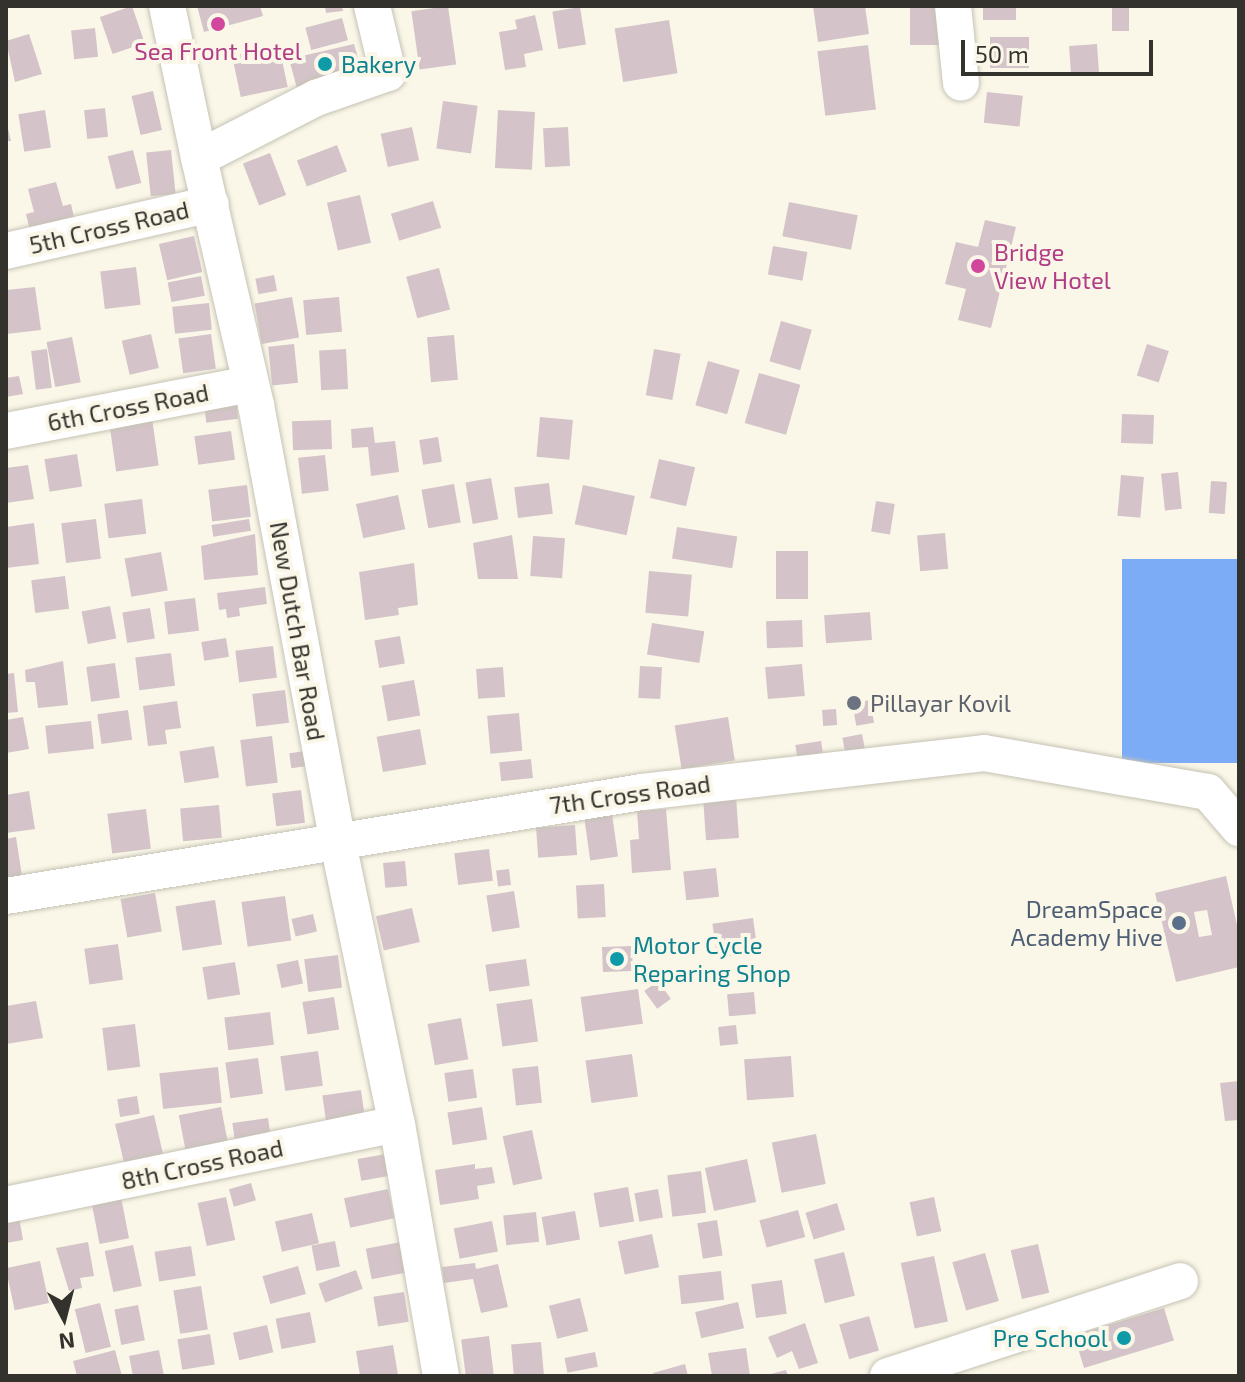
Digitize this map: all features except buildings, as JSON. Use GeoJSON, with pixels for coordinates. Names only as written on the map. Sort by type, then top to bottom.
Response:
{"type":"FeatureCollection","features":[{"type":"Feature","properties":{"kind":"street","name":"New Dutch Bar Road"},"geometry":{"type":"LineString","coordinates":[[167,6],[250,384],[337,838],[397,1124],[441,1376]]}},
{"type":"Feature","properties":{"kind":"street"},"geometry":{"type":"LineString","coordinates":[[199,158],[316,98],[388,73],[372,6]]}},
{"type":"Feature","properties":{"kind":"street"},"geometry":{"type":"LineString","coordinates":[[953,6],[961,83]]}},
{"type":"Feature","properties":{"kind":"street","name":"5th Cross Road"},"geometry":{"type":"LineString","coordinates":[[6,251],[211,204]]}},
{"type":"Feature","properties":{"kind":"street","name":"6th Cross Road"},"geometry":{"type":"LineString","coordinates":[[6,431],[250,384]]}},
{"type":"Feature","properties":{"kind":"street","name":"7th Cross Road"},"geometry":{"type":"LineString","coordinates":[[6,896],[337,838],[762,776],[984,753],[1208,792],[1239,828]]}},
{"type":"Feature","properties":{"kind":"street","name":"8th Cross Road"},"geometry":{"type":"LineString","coordinates":[[6,1205],[397,1124]]}},
{"type":"Feature","properties":{"kind":"street"},"geometry":{"type":"LineString","coordinates":[[888,1376],[1180,1281]]}},
{"type":"Feature","properties":{"kind":"water"},"geometry":{"type":"Polygon","coordinates":[[[1122,559],[1239,559],[1239,763],[1122,763],[1122,559]]]}},
{"type":"Feature","properties":{"kind":"place","name":"Sea Front Hotel"},"geometry":{"type":"Point","coordinates":[218,24]}},
{"type":"Feature","properties":{"kind":"place","name":"Bakery"},"geometry":{"type":"Point","coordinates":[325,64]}},
{"type":"Feature","properties":{"kind":"place","name":"Bridge View Hotel"},"geometry":{"type":"Point","coordinates":[978,266]}},
{"type":"Feature","properties":{"kind":"place","name":"Pillayar Kovil"},"geometry":{"type":"Point","coordinates":[854,703]}},
{"type":"Feature","properties":{"kind":"place","name":"DreamSpace Academy Hive"},"geometry":{"type":"Point","coordinates":[1179,923]}},
{"type":"Feature","properties":{"kind":"place","name":"Motor Cycle Reparing Shop"},"geometry":{"type":"Point","coordinates":[617,959]}},
{"type":"Feature","properties":{"kind":"place","name":"Pre School"},"geometry":{"type":"Point","coordinates":[1124,1338]}}]}
